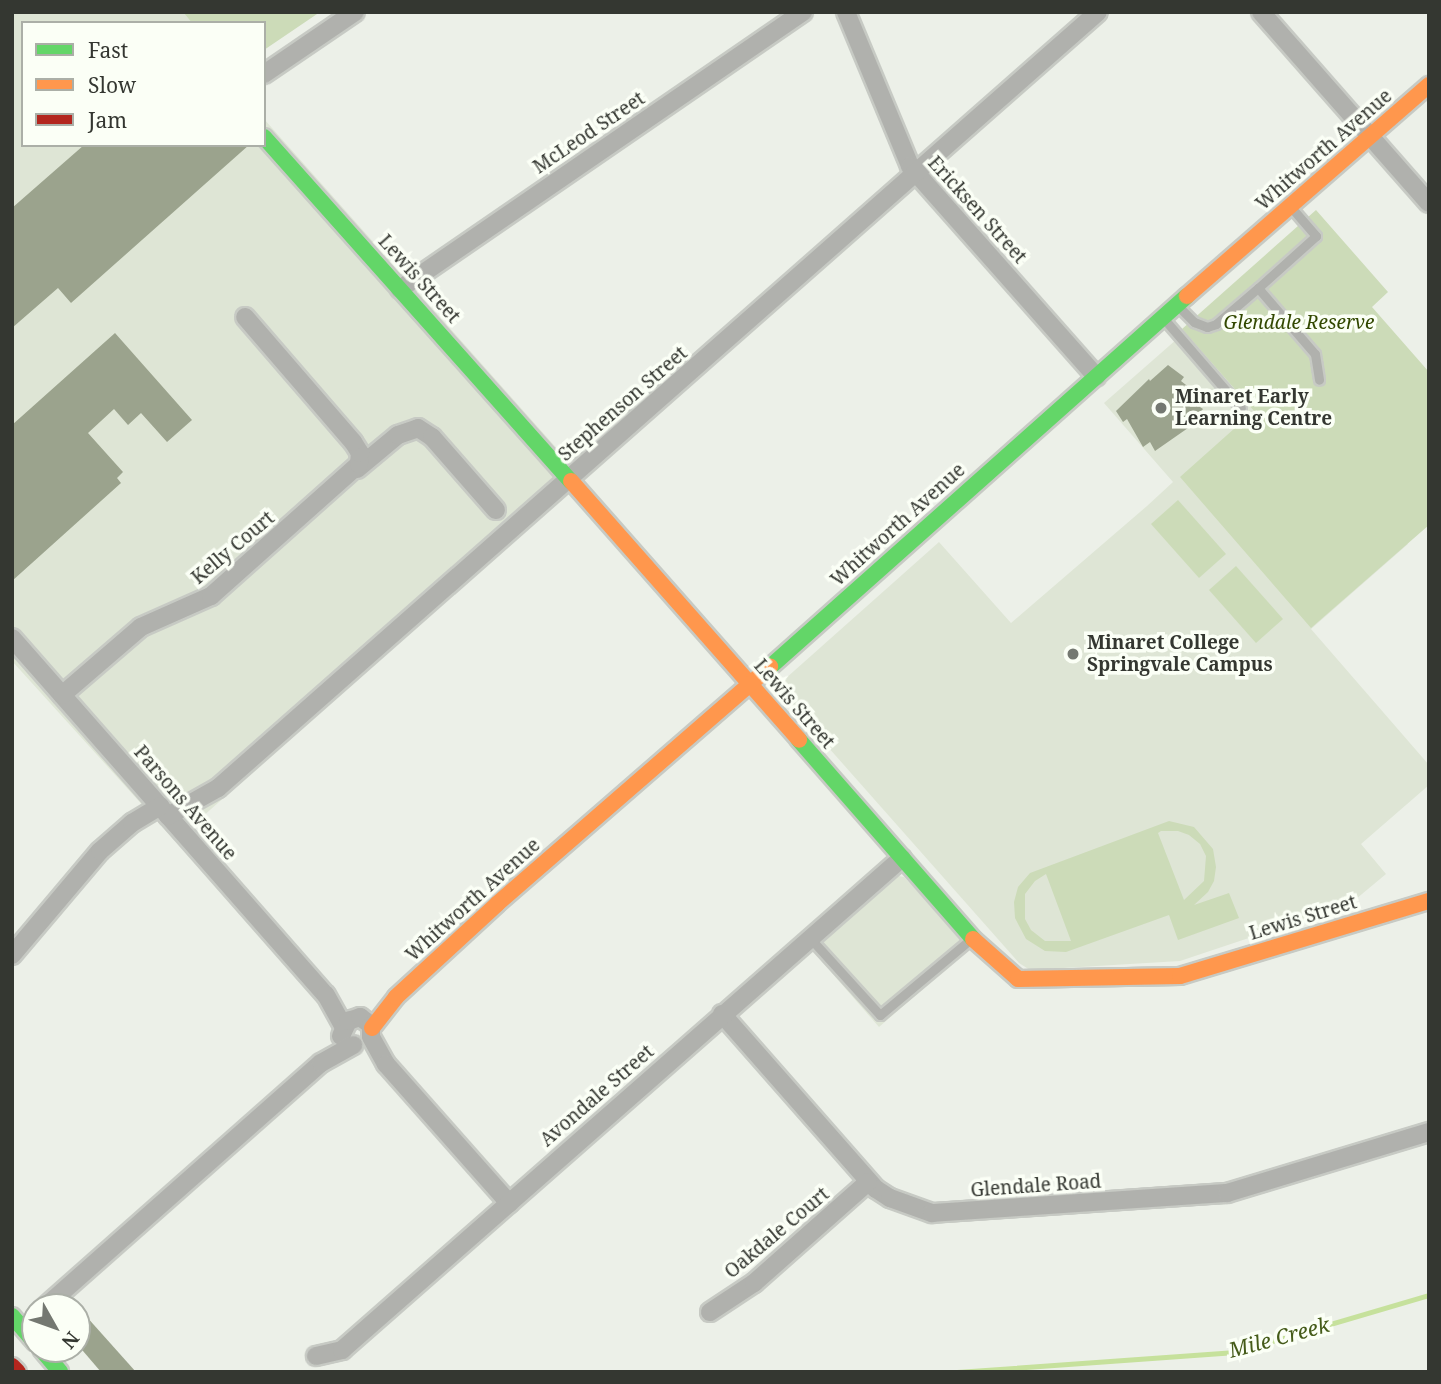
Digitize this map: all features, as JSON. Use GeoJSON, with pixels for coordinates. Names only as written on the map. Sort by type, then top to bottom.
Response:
{"type":"FeatureCollection","features":[{"type":"Feature","properties":{"kind":"main road","name":"Whitworth Avenue"},"geometry":{"type":"LineString","coordinates":[[396,997],[497,904],[750,685],[1096,376],[1429,86]]}},
{"type":"Feature","properties":{"kind":"main road","name":"Lewis Street"},"geometry":{"type":"LineString","coordinates":[[266,139],[972,938],[1018,979],[1180,976],[1429,901]]}},
{"type":"Feature","properties":{"kind":"main road"},"geometry":{"type":"LineString","coordinates":[[12,1366],[18,1372]]}},
{"type":"Feature","properties":{"kind":"street"},"geometry":{"type":"LineString","coordinates":[[266,73],[355,12]]}},
{"type":"Feature","properties":{"kind":"street","name":"McLeod Street"},"geometry":{"type":"LineString","coordinates":[[400,289],[803,12]]}},
{"type":"Feature","properties":{"kind":"street","name":"Ericksen Street"},"geometry":{"type":"LineString","coordinates":[[846,12],[898,144],[916,173],[1096,376]]}},
{"type":"Feature","properties":{"kind":"street","name":"Stephenson Street"},"geometry":{"type":"LineString","coordinates":[[12,955],[100,851],[132,823],[218,788],[1098,12]]}},
{"type":"Feature","properties":{"kind":"street"},"geometry":{"type":"LineString","coordinates":[[1261,12],[1429,203]]}},
{"type":"Feature","properties":{"kind":"street"},"geometry":{"type":"LineString","coordinates":[[245,317],[360,453],[356,470]]}},
{"type":"Feature","properties":{"kind":"street","name":"Kelly Court"},"geometry":{"type":"LineString","coordinates":[[62,695],[141,627],[211,596],[398,435],[418,428],[432,437],[496,510]]}},
{"type":"Feature","properties":{"kind":"street","name":"Parsons Avenue"},"geometry":{"type":"LineString","coordinates":[[12,638],[509,1203]]}},
{"type":"Feature","properties":{"kind":"street","name":"Avondale Street"},"geometry":{"type":"LineString","coordinates":[[316,1356],[342,1350],[902,858]]}},
{"type":"Feature","properties":{"kind":"street","name":"Whitworth Avenue"},"geometry":{"type":"LineString","coordinates":[[61,1293],[396,997]]}},
{"type":"Feature","properties":{"kind":"street","name":"Glendale Road"},"geometry":{"type":"LineString","coordinates":[[722,1014],[868,1182],[890,1198],[932,1213],[1227,1193],[1429,1132]]}},
{"type":"Feature","properties":{"kind":"street","name":"Oakdale Court"},"geometry":{"type":"LineString","coordinates":[[710,1312],[754,1283],[868,1182]]}},
{"type":"Feature","properties":{"kind":"lane"},"geometry":{"type":"LineString","coordinates":[[1178,306],[1194,322],[1207,327],[1216,324],[1258,288],[1316,236],[1291,207]]}},
{"type":"Feature","properties":{"kind":"lane"},"geometry":{"type":"LineString","coordinates":[[1258,288],[1315,355],[1319,380]]}},
{"type":"Feature","properties":{"kind":"lane"},"geometry":{"type":"LineString","coordinates":[[1164,318],[1241,408]]}},
{"type":"Feature","properties":{"kind":"lane"},"geometry":{"type":"LineString","coordinates":[[810,938],[880,1015],[972,938]]}},
{"type":"Feature","properties":{"kind":"shaded area"},"geometry":{"type":"Polygon","coordinates":[[[12,12],[183,12],[190,21],[21,21],[21,147],[266,147],[266,121],[584,479],[175,841],[12,661],[12,12]]]}},
{"type":"Feature","properties":{"kind":"shaded area","name":"Minaret College Springvale Campus"},"geometry":{"type":"Polygon","coordinates":[[[1185,332],[1254,411],[1408,544],[1311,629],[1429,765],[1429,785],[1361,844],[1386,874],[1350,904],[1180,961],[1030,970],[1019,963],[782,695],[785,679],[939,542],[1011,623],[1147,506],[1173,482],[1104,403],[1185,332]]]}},
{"type":"Feature","properties":{"kind":"shaded area"},"geometry":{"type":"Polygon","coordinates":[[[904,877],[970,948],[879,1027],[811,949],[891,878],[904,877]]]}},
{"type":"Feature","properties":{"kind":"green space"},"geometry":{"type":"Polygon","coordinates":[[[183,12],[320,12],[266,49],[266,21],[190,21],[183,12]]]}},
{"type":"Feature","properties":{"kind":"green space","name":"Glendale Reserve"},"geometry":{"type":"Polygon","coordinates":[[[1316,210],[1388,292],[1372,307],[1429,372],[1429,525],[1311,628],[1180,477],[1254,411],[1182,329],[1316,210]]]}},
{"type":"Feature","properties":{"kind":"green space"},"geometry":{"type":"Polygon","coordinates":[[[1178,500],[1226,554],[1199,578],[1151,524],[1178,500]]]}},
{"type":"Feature","properties":{"kind":"green space"},"geometry":{"type":"Polygon","coordinates":[[[1236,566],[1283,619],[1256,643],[1209,590],[1236,566]]]}},
{"type":"Feature","properties":{"kind":"green space"},"geometry":{"type":"Polygon","coordinates":[[[1169,821],[1194,827],[1213,849],[1216,867],[1214,881],[1208,892],[1194,905],[1229,893],[1239,918],[1178,940],[1169,915],[1066,952],[1045,951],[1026,939],[1015,918],[1014,902],[1018,887],[1030,873],[1169,821]],[[1178,831],[1158,833],[1184,900],[1204,881],[1206,856],[1200,844],[1189,835],[1178,831]],[[1046,874],[1035,881],[1025,894],[1025,919],[1031,930],[1045,941],[1071,941],[1046,874]]]}},
{"type":"Feature","properties":{"kind":"building"},"geometry":{"type":"Polygon","coordinates":[[[82,147],[247,147],[71,303],[58,288],[12,328],[12,208],[82,147]]]}},
{"type":"Feature","properties":{"kind":"building"},"geometry":{"type":"Polygon","coordinates":[[[115,333],[192,420],[167,442],[141,413],[128,425],[114,409],[88,433],[123,472],[117,478],[121,483],[12,581],[12,425],[115,333]]]}},
{"type":"Feature","properties":{"kind":"building","name":"Minaret Early Learning Centre"},"geometry":{"type":"Polygon","coordinates":[[[1168,365],[1184,377],[1181,381],[1205,400],[1200,407],[1203,409],[1188,428],[1155,451],[1150,442],[1143,447],[1127,419],[1123,422],[1116,411],[1149,379],[1150,381],[1168,365]]]}},
{"type":"Feature","properties":{"kind":"building"},"geometry":{"type":"Polygon","coordinates":[[[91,1322],[136,1372],[101,1372],[91,1360],[91,1322]]]}},
{"type":"Feature","properties":{"kind":"waterway","name":"Mile Creek"},"geometry":{"type":"LineString","coordinates":[[957,1372],[1235,1352],[1429,1295]]}},
{"type":"Feature","properties":{"kind":"traffic: fast"},"geometry":{"type":"LineString","coordinates":[[266,139],[571,481]]}},
{"type":"Feature","properties":{"kind":"traffic: fast"},"geometry":{"type":"LineString","coordinates":[[770,667],[1187,296]]}},
{"type":"Feature","properties":{"kind":"traffic: fast"},"geometry":{"type":"LineString","coordinates":[[799,740],[973,939]]}},
{"type":"Feature","properties":{"kind":"traffic: fast"},"geometry":{"type":"LineString","coordinates":[[12,1316],[21,1326]]}},
{"type":"Feature","properties":{"kind":"traffic: fast"},"geometry":{"type":"LineString","coordinates":[[53,1363],[60,1372]]}},
{"type":"Feature","properties":{"kind":"traffic: slow"},"geometry":{"type":"LineString","coordinates":[[1187,296],[1429,85]]}},
{"type":"Feature","properties":{"kind":"traffic: slow"},"geometry":{"type":"LineString","coordinates":[[571,481],[799,740]]}},
{"type":"Feature","properties":{"kind":"traffic: slow"},"geometry":{"type":"LineString","coordinates":[[372,1028],[396,997],[497,904],[770,667]]}},
{"type":"Feature","properties":{"kind":"traffic: slow"},"geometry":{"type":"LineString","coordinates":[[973,939],[1018,979],[1180,976],[1429,901]]}},
{"type":"Feature","properties":{"kind":"traffic: jam"},"geometry":{"type":"LineString","coordinates":[[12,1366],[18,1372]]}},
{"type":"Feature","properties":{"kind":"place","name":"Minaret Early Learning Centre"},"geometry":{"type":"Point","coordinates":[1161,408]}},
{"type":"Feature","properties":{"kind":"place","name":"Minaret College Springvale Campus"},"geometry":{"type":"Point","coordinates":[1073,654]}}]}
